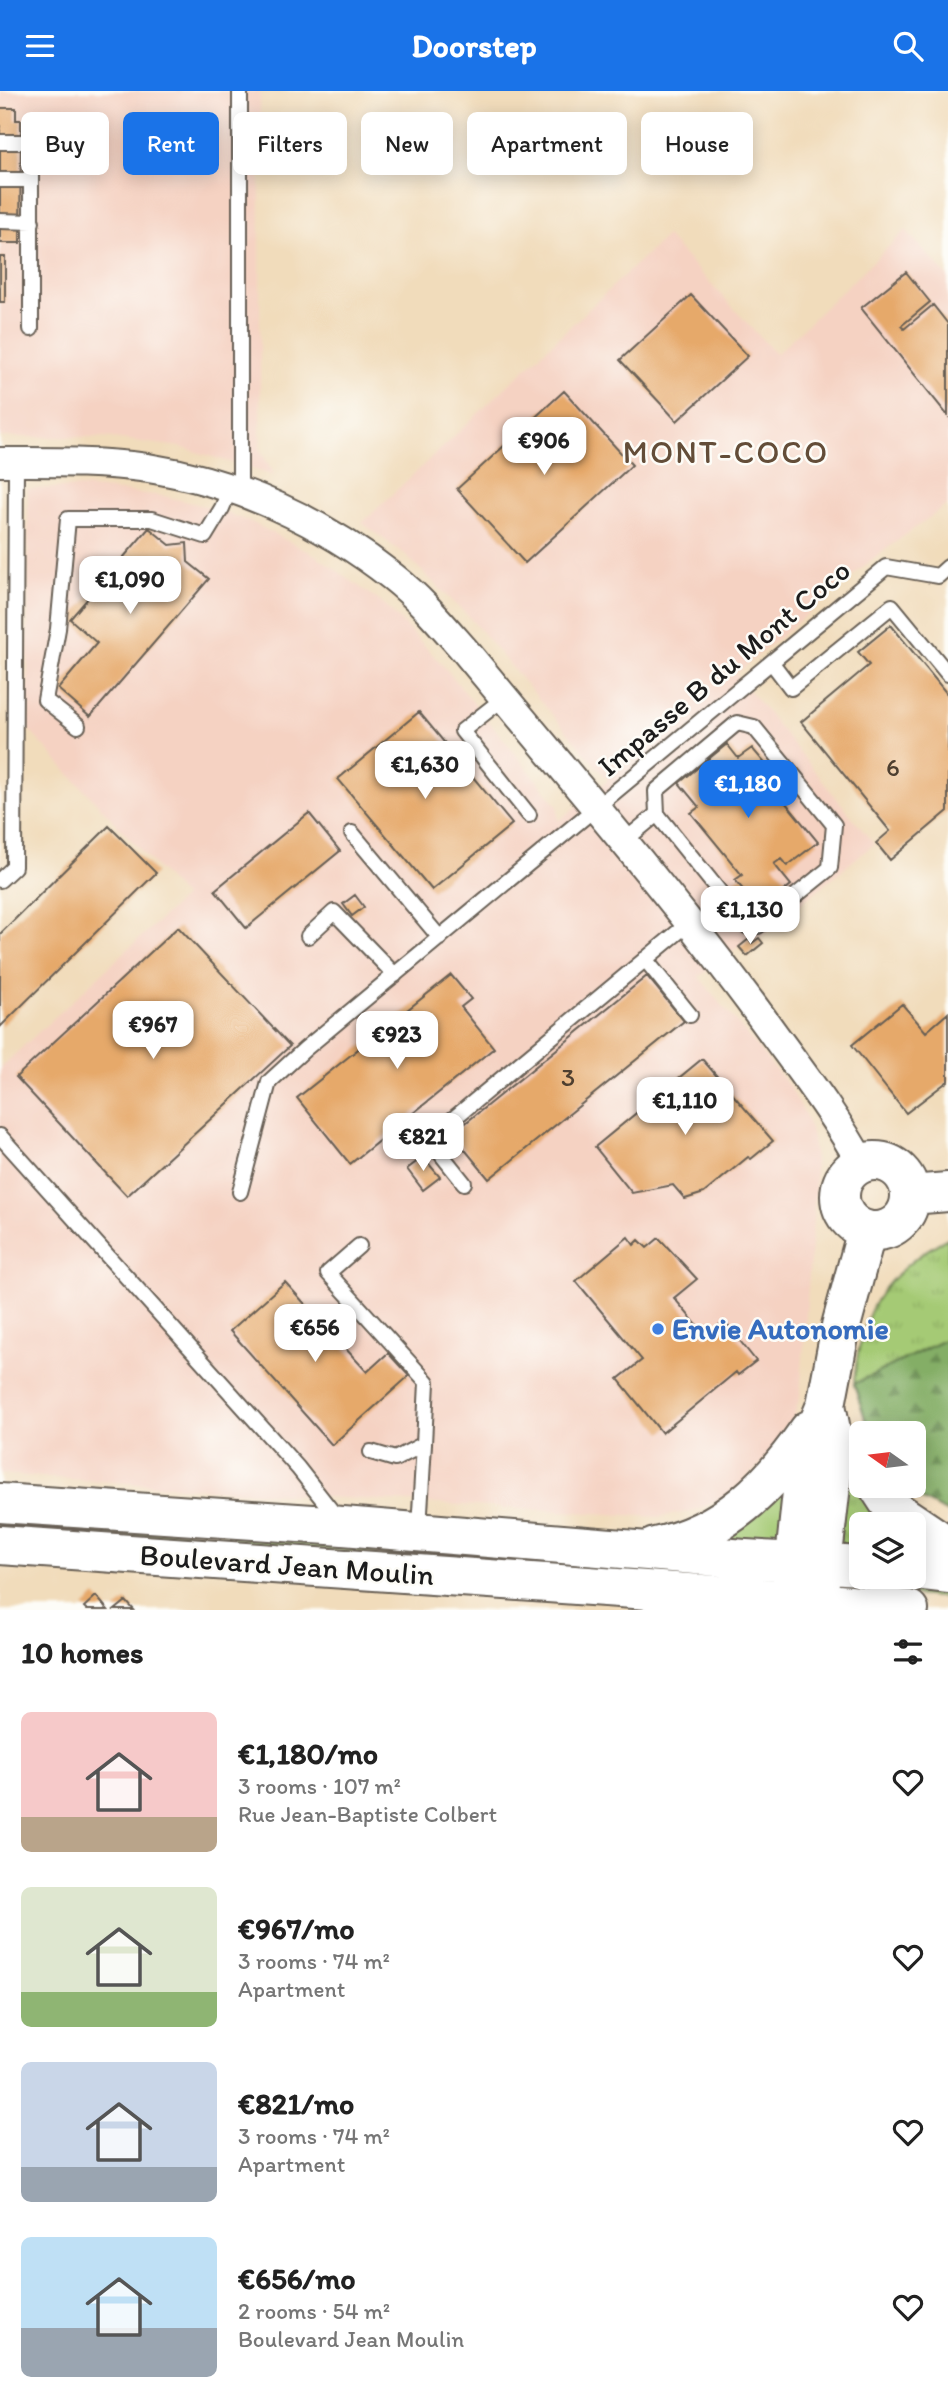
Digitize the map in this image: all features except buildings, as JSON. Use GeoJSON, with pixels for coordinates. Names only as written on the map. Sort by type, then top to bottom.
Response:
{"type":"FeatureCollection","features":[{"type":"Feature","properties":{"kind":"main road"},"geometry":{"type":"LineString","coordinates":[[873,1160],[895,1166],[903,1174],[910,1195],[909,1208],[902,1219],[892,1227],[880,1231],[867,1230],[848,1219],[840,1198],[845,1177],[861,1163],[873,1160]]}},
{"type":"Feature","properties":{"kind":"main road"},"geometry":{"type":"LineString","coordinates":[[910,1195],[948,1192]]}},
{"type":"Feature","properties":{"kind":"main road"},"geometry":{"type":"LineString","coordinates":[[804,1601],[809,1563],[806,1454],[826,1405],[841,1326],[867,1230]]}},
{"type":"Feature","properties":{"kind":"main road"},"geometry":{"type":"LineString","coordinates":[[826,1405],[849,1441]]}},
{"type":"Feature","properties":{"kind":"main road"},"geometry":{"type":"LineString","coordinates":[[642,1550],[676,1542],[736,1511],[767,1485],[791,1456],[826,1405]]}},
{"type":"Feature","properties":{"kind":"main road"},"geometry":{"type":"LineString","coordinates":[[886,1498],[894,1509],[948,1546]]}},
{"type":"Feature","properties":{"kind":"main road"},"geometry":{"type":"LineString","coordinates":[[0,1503],[343,1526],[849,1565]]}},
{"type":"Feature","properties":{"kind":"main road","name":"Boulevard Jean Moulin"},"geometry":{"type":"LineString","coordinates":[[0,1545],[909,1610]]}},
{"type":"Feature","properties":{"kind":"main road"},"geometry":{"type":"LineString","coordinates":[[926,1571],[948,1574]]}},
{"type":"Feature","properties":{"kind":"street"},"geometry":{"type":"LineString","coordinates":[[8,462],[89,462],[178,473],[302,517],[394,578],[432,614],[504,698],[689,923],[834,1117],[861,1163]]}},
{"type":"Feature","properties":{"kind":"lane"},"geometry":{"type":"LineString","coordinates":[[78,726],[45,700],[58,629],[68,519],[152,519],[205,536],[235,491],[240,91]]}},
{"type":"Feature","properties":{"kind":"lane"},"geometry":{"type":"LineString","coordinates":[[0,142],[31,142],[31,329]]}},
{"type":"Feature","properties":{"kind":"lane"},"geometry":{"type":"LineString","coordinates":[[0,180],[32,180]]}},
{"type":"Feature","properties":{"kind":"lane"},"geometry":{"type":"LineString","coordinates":[[0,221],[32,222]]}},
{"type":"Feature","properties":{"kind":"lane"},"geometry":{"type":"LineString","coordinates":[[0,880],[14,867],[8,462]]}},
{"type":"Feature","properties":{"kind":"lane","name":"Impasse B du Mont Coco"},"geometry":{"type":"LineString","coordinates":[[240,1192],[269,1082],[305,1049],[886,567],[938,576],[948,567]]}},
{"type":"Feature","properties":{"kind":"lane"},"geometry":{"type":"LineString","coordinates":[[772,663],[791,688],[892,606],[948,674]]}},
{"type":"Feature","properties":{"kind":"lane"},"geometry":{"type":"LineString","coordinates":[[504,698],[462,731],[530,815]]}},
{"type":"Feature","properties":{"kind":"lane"},"geometry":{"type":"LineString","coordinates":[[737,723],[754,727],[834,825],[830,868],[758,926],[747,926],[657,814],[656,791],[737,723]]}},
{"type":"Feature","properties":{"kind":"lane"},"geometry":{"type":"LineString","coordinates":[[623,842],[657,814]]}},
{"type":"Feature","properties":{"kind":"lane"},"geometry":{"type":"LineString","coordinates":[[352,833],[440,938]]}},
{"type":"Feature","properties":{"kind":"lane"},"geometry":{"type":"LineString","coordinates":[[307,936],[334,912],[395,975]]}},
{"type":"Feature","properties":{"kind":"lane"},"geometry":{"type":"LineString","coordinates":[[464,1183],[429,1139],[689,923]]}},
{"type":"Feature","properties":{"kind":"lane"},"geometry":{"type":"LineString","coordinates":[[645,959],[690,1015]]}},
{"type":"Feature","properties":{"kind":"lane"},"geometry":{"type":"LineString","coordinates":[[0,1136],[289,1458],[343,1526]]}},
{"type":"Feature","properties":{"kind":"lane"},"geometry":{"type":"LineString","coordinates":[[359,1246],[328,1273],[427,1382],[419,1532]]}},
{"type":"Feature","properties":{"kind":"lane"},"geometry":{"type":"LineString","coordinates":[[371,1452],[395,1459],[424,1444]]}},
{"type":"Feature","properties":{"kind":"shaded area"},"geometry":{"type":"Polygon","coordinates":[[[0,91],[260,91],[260,112],[233,112],[233,175],[260,175],[260,450],[275,476],[180,447],[105,437],[0,437],[0,91]]]}},
{"type":"Feature","properties":{"kind":"shaded area"},"geometry":{"type":"Polygon","coordinates":[[[906,230],[948,277],[948,504],[874,558],[736,674],[874,844],[752,943],[748,939],[699,977],[790,1087],[807,1118],[812,1138],[815,1193],[800,1396],[791,1427],[774,1452],[725,1498],[693,1511],[659,1517],[0,1474],[0,1068],[184,897],[28,729],[28,489],[84,487],[164,496],[209,507],[253,523],[317,556],[385,605],[442,664],[558,806],[558,821],[608,780],[467,615],[404,554],[362,523],[666,236],[776,354],[906,230]]]}},
{"type":"Feature","properties":{"kind":"green space"},"geometry":{"type":"Polygon","coordinates":[[[948,1238],[948,1338],[854,1384],[861,1340],[877,1299],[909,1264],[948,1238]]]}},
{"type":"Feature","properties":{"kind":"green space"},"geometry":{"type":"Polygon","coordinates":[[[948,1338],[948,1513],[919,1498],[926,1498],[926,1421],[867,1421],[854,1384],[948,1338]]]}},
{"type":"Feature","properties":{"kind":"green space"},"geometry":{"type":"Polygon","coordinates":[[[846,1454],[849,1460],[849,1498],[873,1498],[884,1512],[849,1512],[849,1548],[839,1548],[846,1454]]]}},
{"type":"Feature","properties":{"kind":"green space"},"geometry":{"type":"Polygon","coordinates":[[[794,1469],[778,1541],[708,1539],[794,1469]]]}},
{"type":"Feature","properties":{"kind":"green space"},"geometry":{"type":"Polygon","coordinates":[[[0,1518],[768,1579],[0,1529],[0,1518]]]}},
{"type":"Feature","properties":{"kind":"green space"},"geometry":{"type":"Polygon","coordinates":[[[926,1586],[948,1588],[948,1598],[872,1589],[926,1589],[926,1586]]]}},
{"type":"Feature","properties":{"kind":"place","name":"Envie Autonomie"},"geometry":{"type":"Point","coordinates":[658,1329]}},
{"type":"Feature","properties":{"kind":"district","name":"MONT-COCO"},"geometry":{"type":"Point","coordinates":[726,452]}}]}
